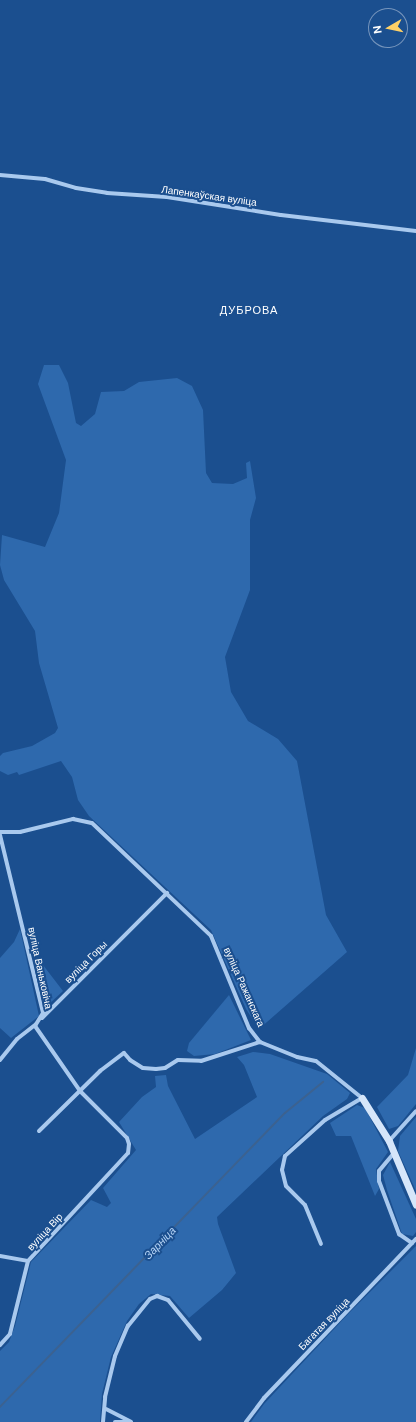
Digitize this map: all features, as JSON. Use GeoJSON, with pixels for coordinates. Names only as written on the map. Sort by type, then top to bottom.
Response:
{"type":"FeatureCollection","features":[{"type":"Feature","properties":{"kind":"street","name":"Лапенкаўская вуліца"},"geometry":{"type":"LineString","coordinates":[[0,175],[45,179],[76,188],[108,193],[166,197],[281,215],[416,231]]}},
{"type":"Feature","properties":{"kind":"street","name":"вуліца Ражанскага"},"geometry":{"type":"LineString","coordinates":[[0,834],[20,832],[73,819],[92,823],[211,936],[250,1028],[260,1042],[273,1049],[316,1061],[362,1098],[389,1142],[416,1205]]}},
{"type":"Feature","properties":{"kind":"street","name":"вуліца Ваньковіча"},"geometry":{"type":"LineString","coordinates":[[0,834],[43,1013],[35,1026]]}},
{"type":"Feature","properties":{"kind":"street","name":"вуліца Горы"},"geometry":{"type":"LineString","coordinates":[[0,1060],[17,1039],[35,1026],[167,894]]}},
{"type":"Feature","properties":{"kind":"street"},"geometry":{"type":"LineString","coordinates":[[35,1026],[80,1091]]}},
{"type":"Feature","properties":{"kind":"street"},"geometry":{"type":"LineString","coordinates":[[39,1131],[80,1091],[124,1053],[130,1060],[143,1068],[156,1069],[165,1068],[178,1060],[200,1061],[260,1042]]}},
{"type":"Feature","properties":{"kind":"street","name":"вуліца Вір"},"geometry":{"type":"LineString","coordinates":[[0,1345],[10,1334],[28,1261],[128,1153],[129,1144],[127,1138],[80,1091]]}},
{"type":"Feature","properties":{"kind":"street"},"geometry":{"type":"LineString","coordinates":[[321,1244],[305,1205],[286,1186],[282,1170],[285,1156],[325,1120],[362,1098]]}},
{"type":"Feature","properties":{"kind":"street"},"geometry":{"type":"LineString","coordinates":[[389,1142],[416,1111]]}},
{"type":"Feature","properties":{"kind":"street"},"geometry":{"type":"LineString","coordinates":[[394,1152],[379,1171],[379,1181],[399,1234],[412,1243]]}},
{"type":"Feature","properties":{"kind":"street","name":"Багатая вуліца"},"geometry":{"type":"LineString","coordinates":[[246,1422],[264,1398],[416,1239]]}},
{"type":"Feature","properties":{"kind":"street"},"geometry":{"type":"LineString","coordinates":[[0,1256],[28,1261]]}},
{"type":"Feature","properties":{"kind":"street"},"geometry":{"type":"LineString","coordinates":[[103,1422],[106,1409],[105,1397],[115,1356],[128,1326],[150,1299],[157,1296],[168,1300],[200,1339]]}},
{"type":"Feature","properties":{"kind":"street"},"geometry":{"type":"LineString","coordinates":[[106,1409],[131,1422]]}},
{"type":"Feature","properties":{"kind":"street"},"geometry":{"type":"LineString","coordinates":[[115,1422],[131,1422]]}},
{"type":"Feature","properties":{"kind":"shaded area"},"geometry":{"type":"Polygon","coordinates":[[[44,365],[59,365],[68,383],[76,423],[81,426],[95,414],[101,392],[124,391],[139,382],[177,378],[192,386],[203,410],[206,473],[212,483],[233,484],[247,478],[246,463],[250,461],[256,498],[250,520],[250,590],[225,657],[231,692],[248,721],[278,739],[297,761],[326,915],[347,952],[259,1029],[246,1009],[211,930],[89,816],[78,800],[72,777],[61,761],[19,775],[17,772],[8,775],[0,771],[0,756],[3,753],[32,746],[55,733],[58,728],[39,663],[35,631],[4,580],[0,565],[2,535],[45,547],[59,513],[66,460],[38,384],[44,365]]]}},
{"type":"Feature","properties":{"kind":"shaded area"},"geometry":{"type":"Polygon","coordinates":[[[20,929],[39,1016],[11,1038],[0,1028],[0,958],[14,942],[20,929]]]}},
{"type":"Feature","properties":{"kind":"shaded area"},"geometry":{"type":"Polygon","coordinates":[[[28,931],[33,952],[63,991],[46,1007],[44,1007],[28,931]]]}},
{"type":"Feature","properties":{"kind":"shaded area"},"geometry":{"type":"Polygon","coordinates":[[[229,995],[251,1040],[215,1054],[194,1056],[187,1051],[189,1043],[229,995]]]}},
{"type":"Feature","properties":{"kind":"shaded area"},"geometry":{"type":"Polygon","coordinates":[[[416,1048],[416,1104],[398,1126],[389,1129],[377,1107],[408,1075],[416,1048]]]}},
{"type":"Feature","properties":{"kind":"shaded area"},"geometry":{"type":"Polygon","coordinates":[[[253,1052],[270,1054],[327,1074],[350,1093],[347,1099],[323,1116],[217,1217],[218,1224],[236,1273],[222,1290],[189,1318],[170,1296],[151,1294],[139,1304],[127,1321],[111,1357],[102,1394],[100,1422],[0,1422],[0,1351],[9,1342],[15,1326],[31,1262],[91,1200],[107,1207],[111,1203],[103,1188],[136,1150],[119,1122],[142,1097],[156,1087],[155,1076],[166,1075],[168,1086],[195,1139],[257,1097],[244,1065],[237,1057],[253,1052]]]}},
{"type":"Feature","properties":{"kind":"shaded area"},"geometry":{"type":"Polygon","coordinates":[[[357,1105],[365,1108],[388,1152],[376,1169],[379,1189],[375,1196],[351,1136],[336,1136],[330,1123],[357,1105]]]}},
{"type":"Feature","properties":{"kind":"shaded area"},"geometry":{"type":"Polygon","coordinates":[[[416,1117],[416,1191],[398,1151],[400,1136],[416,1117]]]}},
{"type":"Feature","properties":{"kind":"shaded area"},"geometry":{"type":"Polygon","coordinates":[[[390,1162],[416,1219],[416,1232],[413,1236],[402,1234],[387,1190],[383,1175],[390,1162]]]}},
{"type":"Feature","properties":{"kind":"shaded area"},"geometry":{"type":"Polygon","coordinates":[[[416,1246],[416,1422],[251,1422],[264,1404],[349,1313],[416,1246]]]}},
{"type":"Feature","properties":{"kind":"waterway","name":"Зарніца"},"geometry":{"type":"LineString","coordinates":[[0,1407],[285,1113],[323,1082]]}},
{"type":"Feature","properties":{"kind":"district","name":"ДУБРОВА"},"geometry":{"type":"Point","coordinates":[249,310]}}]}
